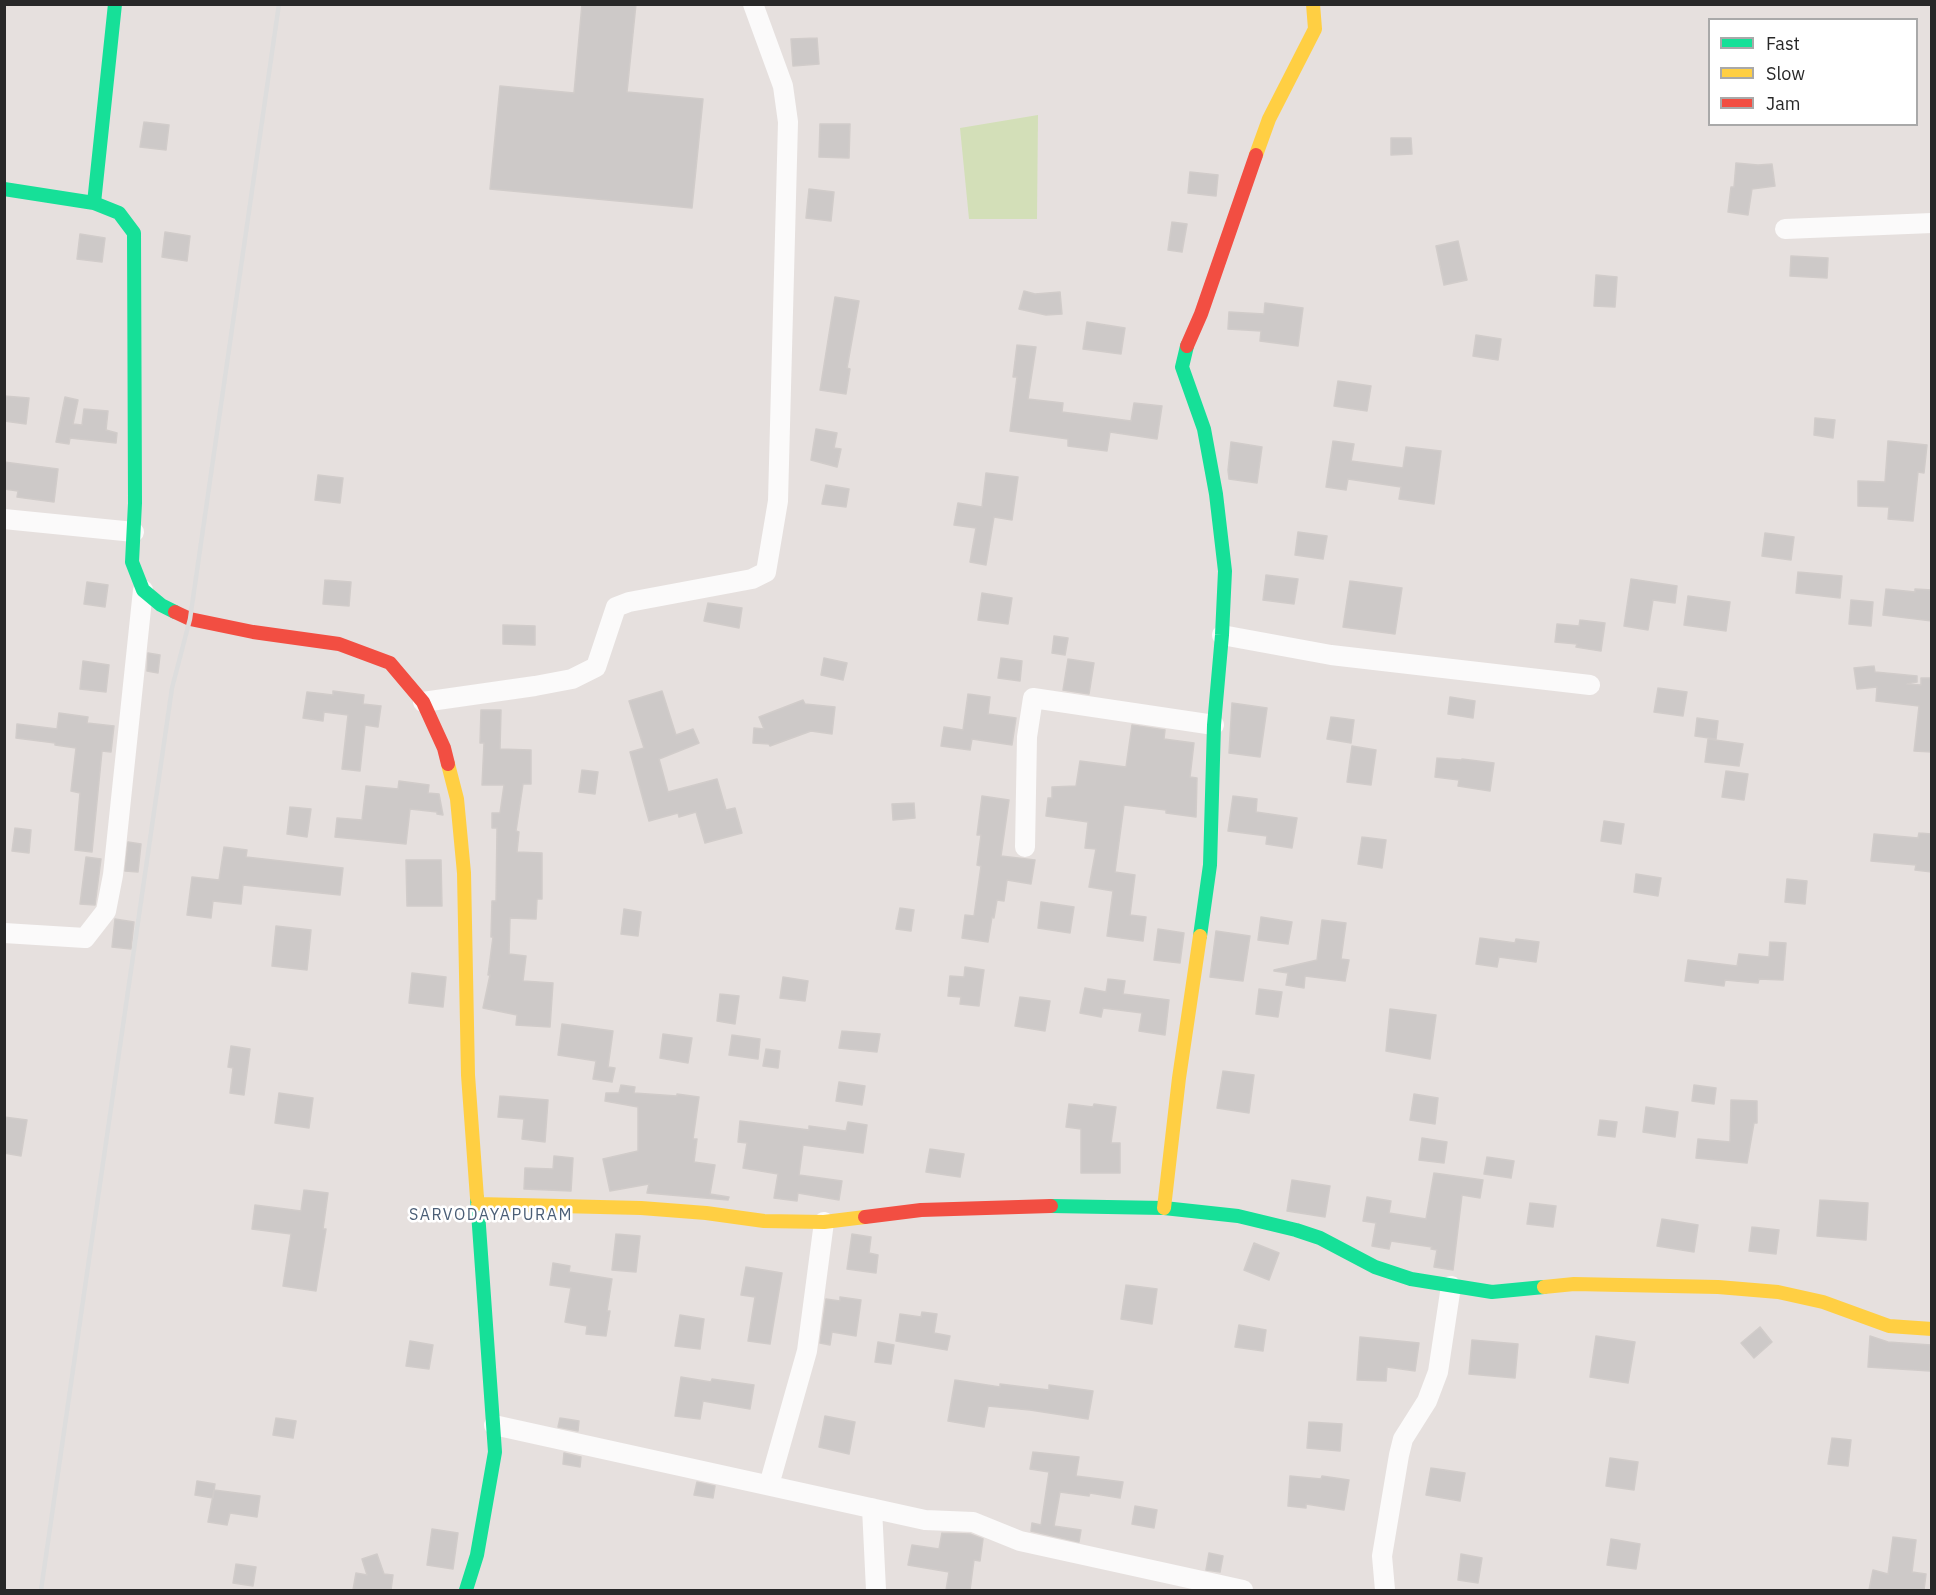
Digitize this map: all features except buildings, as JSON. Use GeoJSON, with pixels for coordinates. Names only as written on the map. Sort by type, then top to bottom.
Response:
{"type":"FeatureCollection","features":[{"type":"Feature","properties":{"kind":"street"},"geometry":{"type":"LineString","coordinates":[[94,204],[115,4]]}},
{"type":"Feature","properties":{"kind":"street"},"geometry":{"type":"LineString","coordinates":[[423,702],[535,686],[572,678],[596,667],[616,607],[629,602],[752,579],[766,572],[778,501],[788,122],[783,86],[753,4]]}},
{"type":"Feature","properties":{"kind":"street"},"geometry":{"type":"LineString","coordinates":[[1164,1208],[1179,1078],[1210,865],[1214,725],[1225,571],[1216,494],[1204,429],[1182,367],[1186,348],[1201,314],[1269,118],[1315,29],[1313,4]]}},
{"type":"Feature","properties":{"kind":"street"},"geometry":{"type":"LineString","coordinates":[[4,189],[94,204],[119,213],[135,233],[132,562],[142,590],[113,875],[106,911],[85,938],[4,933]]}},
{"type":"Feature","properties":{"kind":"street"},"geometry":{"type":"LineString","coordinates":[[1785,229],[1932,223]]}},
{"type":"Feature","properties":{"kind":"street"},"geometry":{"type":"LineString","coordinates":[[4,519],[134,532]]}},
{"type":"Feature","properties":{"kind":"street"},"geometry":{"type":"LineString","coordinates":[[142,590],[161,605],[190,619],[253,632],[339,644],[390,663],[423,702],[444,748],[457,799],[464,873],[468,1075],[495,1452],[477,1555],[466,1590]]}},
{"type":"Feature","properties":{"kind":"street"},"geometry":{"type":"LineString","coordinates":[[1222,635],[1331,655],[1590,685]]}},
{"type":"Feature","properties":{"kind":"street"},"geometry":{"type":"LineString","coordinates":[[1025,847],[1027,737],[1033,698],[1214,725]]}},
{"type":"Feature","properties":{"kind":"street"},"geometry":{"type":"LineString","coordinates":[[478,1204],[641,1208],[706,1213],[764,1221],[824,1222],[921,1210],[1070,1206],[1164,1208],[1238,1216],[1296,1230],[1320,1238],[1375,1267],[1411,1279],[1451,1286],[1492,1292],[1574,1284],[1718,1287],[1778,1292],[1823,1302],[1889,1326],[1932,1329]]}},
{"type":"Feature","properties":{"kind":"street"},"geometry":{"type":"LineString","coordinates":[[769,1485],[807,1351],[824,1222]]}},
{"type":"Feature","properties":{"kind":"street"},"geometry":{"type":"LineString","coordinates":[[1385,1590],[1382,1556],[1399,1455],[1403,1439],[1427,1401],[1438,1372],[1451,1286]]}},
{"type":"Feature","properties":{"kind":"street"},"geometry":{"type":"LineString","coordinates":[[494,1425],[925,1520],[973,1522],[1020,1541],[1243,1590]]}},
{"type":"Feature","properties":{"kind":"street"},"geometry":{"type":"LineString","coordinates":[[872,1508],[876,1590]]}},
{"type":"Feature","properties":{"kind":"green space"},"geometry":{"type":"Polygon","coordinates":[[[1038,115],[1037,219],[969,219],[960,128],[1038,115]]]}},
{"type":"Feature","properties":{"kind":"railway"},"geometry":{"type":"LineString","coordinates":[[41,1590],[172,688],[190,619],[279,4]]}},
{"type":"Feature","properties":{"kind":"traffic: fast"},"geometry":{"type":"LineString","coordinates":[[94,203],[115,4]]}},
{"type":"Feature","properties":{"kind":"traffic: fast"},"geometry":{"type":"LineString","coordinates":[[4,189],[94,203],[119,213],[134,233],[135,503],[132,562],[143,590],[161,605],[175,612]]}},
{"type":"Feature","properties":{"kind":"traffic: fast"},"geometry":{"type":"LineString","coordinates":[[1187,346],[1182,367],[1204,429],[1216,494],[1225,571],[1214,725],[1210,865],[1200,936]]}},
{"type":"Feature","properties":{"kind":"traffic: fast"},"geometry":{"type":"LineString","coordinates":[[466,1590],[477,1555],[495,1452],[477,1198]]}},
{"type":"Feature","properties":{"kind":"traffic: fast"},"geometry":{"type":"LineString","coordinates":[[1051,1206],[1164,1208],[1238,1216],[1320,1238],[1375,1267],[1411,1279],[1492,1292],[1544,1287]]}},
{"type":"Feature","properties":{"kind":"traffic: slow"},"geometry":{"type":"LineString","coordinates":[[1256,155],[1269,119],[1315,29],[1313,4]]}},
{"type":"Feature","properties":{"kind":"traffic: slow"},"geometry":{"type":"LineString","coordinates":[[448,764],[457,799],[464,873],[468,1075],[477,1198]]}},
{"type":"Feature","properties":{"kind":"traffic: slow"},"geometry":{"type":"LineString","coordinates":[[1164,1208],[1179,1078],[1200,936]]}},
{"type":"Feature","properties":{"kind":"traffic: slow"},"geometry":{"type":"LineString","coordinates":[[478,1204],[641,1208],[706,1213],[764,1221],[824,1222],[865,1217]]}},
{"type":"Feature","properties":{"kind":"traffic: slow"},"geometry":{"type":"LineString","coordinates":[[1544,1287],[1574,1284],[1718,1287],[1778,1292],[1823,1302],[1889,1326],[1932,1329]]}},
{"type":"Feature","properties":{"kind":"traffic: jam"},"geometry":{"type":"LineString","coordinates":[[1187,346],[1201,314],[1256,155]]}},
{"type":"Feature","properties":{"kind":"traffic: jam"},"geometry":{"type":"LineString","coordinates":[[175,612],[190,619],[253,632],[339,644],[390,663],[423,702],[444,748],[448,764]]}},
{"type":"Feature","properties":{"kind":"traffic: jam"},"geometry":{"type":"LineString","coordinates":[[865,1217],[921,1210],[1051,1206]]}},
{"type":"Feature","properties":{"kind":"district","name":"SARVODAYAPURAM"},"geometry":{"type":"Point","coordinates":[491,1215]}}]}
